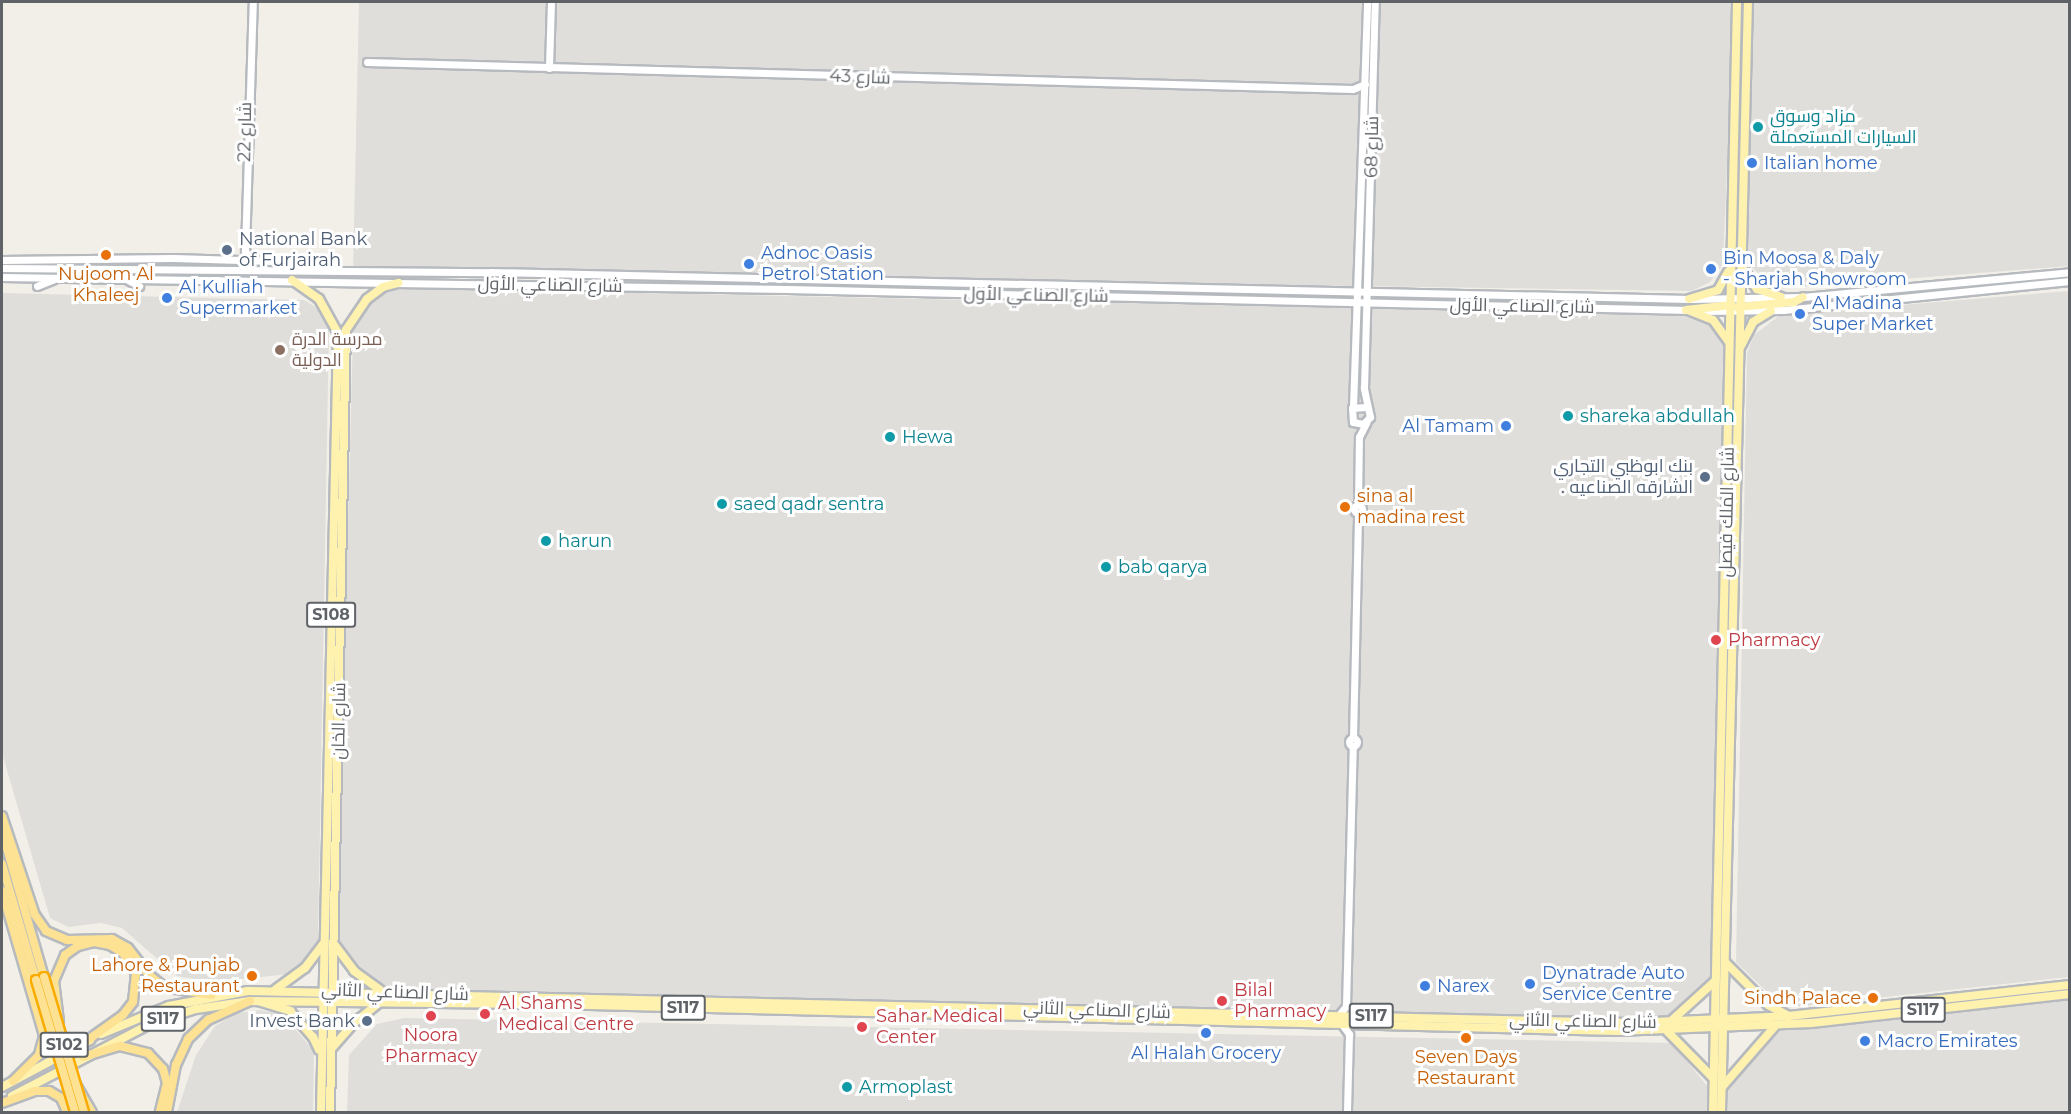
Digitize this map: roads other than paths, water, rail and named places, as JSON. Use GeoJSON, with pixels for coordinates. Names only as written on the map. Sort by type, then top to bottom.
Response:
{"type":"FeatureCollection","features":[{"type":"Feature","properties":{"kind":"highway"},"geometry":{"type":"LineString","coordinates":[[2,816],[35,915],[46,931],[67,940],[95,936],[112,939],[128,948],[148,974],[164,987],[211,995]]}},
{"type":"Feature","properties":{"kind":"highway","name":"S102"},"geometry":{"type":"LineString","coordinates":[[2,831],[75,1113]]}},
{"type":"Feature","properties":{"kind":"highway","name":"S102"},"geometry":{"type":"LineString","coordinates":[[2,864],[40,979],[58,1025],[84,1113]]}},
{"type":"Feature","properties":{"kind":"highway"},"geometry":{"type":"LineString","coordinates":[[2,891],[44,1035],[39,1055],[5,1085]]}},
{"type":"Feature","properties":{"kind":"highway"},"geometry":{"type":"LineString","coordinates":[[58,1025],[55,976],[65,955],[86,944],[102,943],[117,948],[133,966],[137,989],[131,1007],[85,1042]]}},
{"type":"Feature","properties":{"kind":"highway"},"geometry":{"type":"LineString","coordinates":[[167,1113],[176,1065],[188,1039],[208,1020],[253,1000]]}},
{"type":"Feature","properties":{"kind":"highway"},"geometry":{"type":"LineString","coordinates":[[83,1057],[120,1046],[148,1053],[163,1069],[167,1083],[160,1113]]}},
{"type":"Feature","properties":{"kind":"highway"},"geometry":{"type":"LineString","coordinates":[[75,1083],[92,1113]]}},
{"type":"Feature","properties":{"kind":"highway"},"geometry":{"type":"LineString","coordinates":[[2,1103],[44,1091],[61,1098],[67,1113]]}},
{"type":"Feature","properties":{"kind":"main road","name":"شارع 22"},"geometry":{"type":"LineString","coordinates":[[239,262],[243,249],[248,2]]}},
{"type":"Feature","properties":{"kind":"main road","name":"شارع 22"},"geometry":{"type":"LineString","coordinates":[[249,261],[245,251],[253,2]]}},
{"type":"Feature","properties":{"kind":"main road"},"geometry":{"type":"LineString","coordinates":[[549,68],[551,2]]}},
{"type":"Feature","properties":{"kind":"main road","name":"شارع 68"},"geometry":{"type":"LineString","coordinates":[[1353,407],[1359,302],[1367,2]]}},
{"type":"Feature","properties":{"kind":"main road","name":"شارع 68"},"geometry":{"type":"LineString","coordinates":[[1366,406],[1375,2]]}},
{"type":"Feature","properties":{"kind":"main road","name":"شارع الملك فيصل"},"geometry":{"type":"LineString","coordinates":[[1713,1113],[1737,2]]}},
{"type":"Feature","properties":{"kind":"main road","name":"شارع الملك فيصل"},"geometry":{"type":"LineString","coordinates":[[1721,1113],[1748,2]]}},
{"type":"Feature","properties":{"kind":"main road"},"geometry":{"type":"LineString","coordinates":[[1736,51],[1741,52],[1741,72],[1746,72]]}},
{"type":"Feature","properties":{"kind":"main road","name":"شارع 43"},"geometry":{"type":"LineString","coordinates":[[367,62],[1353,89],[1365,84]]}},
{"type":"Feature","properties":{"kind":"main road"},"geometry":{"type":"LineString","coordinates":[[1353,89],[1365,97]]}},
{"type":"Feature","properties":{"kind":"main road"},"geometry":{"type":"LineString","coordinates":[[2,260],[173,258],[239,262],[307,262],[319,269]]}},
{"type":"Feature","properties":{"kind":"main road"},"geometry":{"type":"LineString","coordinates":[[1689,299],[1718,290],[1726,278],[1731,259]]}},
{"type":"Feature","properties":{"kind":"main road"},"geometry":{"type":"LineString","coordinates":[[31,268],[44,261]]}},
{"type":"Feature","properties":{"kind":"main road"},"geometry":{"type":"LineString","coordinates":[[249,261],[255,268]]}},
{"type":"Feature","properties":{"kind":"main road"},"geometry":{"type":"LineString","coordinates":[[1742,266],[1754,287],[1782,297]]}},
{"type":"Feature","properties":{"kind":"main road","name":"شارع الصناعي الأول"},"geometry":{"type":"LineString","coordinates":[[2,268],[319,269],[1689,299],[1729,306],[1782,297],[1803,297],[2070,272]]}},
{"type":"Feature","properties":{"kind":"main road"},"geometry":{"type":"LineString","coordinates":[[1345,292],[1359,276]]}},
{"type":"Feature","properties":{"kind":"main road","name":"شارع الصناعي الأول"},"geometry":{"type":"LineString","coordinates":[[2,277],[292,280],[1686,310]]}},
{"type":"Feature","properties":{"kind":"main road"},"geometry":{"type":"LineString","coordinates":[[37,286],[57,277]]}},
{"type":"Feature","properties":{"kind":"main road"},"geometry":{"type":"LineString","coordinates":[[1369,277],[1386,294]]}},
{"type":"Feature","properties":{"kind":"main road"},"geometry":{"type":"LineString","coordinates":[[124,278],[139,286]]}},
{"type":"Feature","properties":{"kind":"main road"},"geometry":{"type":"LineString","coordinates":[[183,286],[192,279]]}},
{"type":"Feature","properties":{"kind":"main road"},"geometry":{"type":"LineString","coordinates":[[292,280],[320,299],[342,331],[367,299],[383,287],[398,283]]}},
{"type":"Feature","properties":{"kind":"main road","name":"شارع الصناعي الأول"},"geometry":{"type":"LineString","coordinates":[[1740,305],[1771,310],[2070,281]]}},
{"type":"Feature","properties":{"kind":"main road"},"geometry":{"type":"LineString","coordinates":[[1686,310],[1794,302],[1803,297]]}},
{"type":"Feature","properties":{"kind":"main road"},"geometry":{"type":"LineString","coordinates":[[1343,301],[1358,318]]}},
{"type":"Feature","properties":{"kind":"main road"},"geometry":{"type":"LineString","coordinates":[[1367,316],[1379,302]]}},
{"type":"Feature","properties":{"kind":"main road"},"geometry":{"type":"LineString","coordinates":[[1686,310],[1713,320],[1728,343]]}},
{"type":"Feature","properties":{"kind":"main road"},"geometry":{"type":"LineString","coordinates":[[1739,350],[1753,322],[1771,310]]}},
{"type":"Feature","properties":{"kind":"main road","name":"شارع الخان"},"geometry":{"type":"LineString","coordinates":[[321,1113],[321,1060],[317,1000],[325,940],[342,331]]}},
{"type":"Feature","properties":{"kind":"main road","name":"شارع الخان"},"geometry":{"type":"LineString","coordinates":[[330,1113],[342,331]]}},
{"type":"Feature","properties":{"kind":"main road"},"geometry":{"type":"LineString","coordinates":[[1347,1113],[1349,1034],[1339,1019],[1346,1006],[1353,746],[1357,742],[1353,738],[1359,437],[1349,416],[1353,407],[1366,406],[1370,417],[1359,437]]}},
{"type":"Feature","properties":{"kind":"main road"},"geometry":{"type":"LineString","coordinates":[[1353,422],[1366,423]]}},
{"type":"Feature","properties":{"kind":"main road"},"geometry":{"type":"LineString","coordinates":[[274,990],[305,968],[325,940]]}},
{"type":"Feature","properties":{"kind":"main road"},"geometry":{"type":"LineString","coordinates":[[334,943],[363,980],[387,992]]}},
{"type":"Feature","properties":{"kind":"main road"},"geometry":{"type":"LineString","coordinates":[[1725,962],[1768,1005],[1788,1016]]}},
{"type":"Feature","properties":{"kind":"main road"},"geometry":{"type":"LineString","coordinates":[[1714,1079],[1668,1026],[1715,981]]}},
{"type":"Feature","properties":{"kind":"main road","name":"شارع الصناعي الثاني"},"geometry":{"type":"LineString","coordinates":[[2,1103],[83,1057],[162,1019],[205,1007],[253,1000],[332,1000],[342,996],[387,992],[1339,1019],[1358,1024],[1714,1026],[2070,985]]}},
{"type":"Feature","properties":{"kind":"main road","name":"شارع الصناعي الثاني"},"geometry":{"type":"LineString","coordinates":[[5,1085],[85,1042],[147,1013],[211,995],[274,990],[332,990],[342,996],[381,1002],[1339,1019],[1353,1016],[1668,1026]]}},
{"type":"Feature","properties":{"kind":"main road","name":"شارع الصناعي الثاني"},"geometry":{"type":"LineString","coordinates":[[1724,1025],[1776,1025],[2070,994]]}},
{"type":"Feature","properties":{"kind":"main road"},"geometry":{"type":"LineString","coordinates":[[253,1000],[286,1009],[296,1016],[316,1040],[321,1060]]}},
{"type":"Feature","properties":{"kind":"main road"},"geometry":{"type":"LineString","coordinates":[[330,1052],[340,1036],[381,1002]]}},
{"type":"Feature","properties":{"kind":"main road"},"geometry":{"type":"LineString","coordinates":[[1346,1006],[1353,1016]]}},
{"type":"Feature","properties":{"kind":"main road"},"geometry":{"type":"LineString","coordinates":[[1349,1034],[1358,1024]]}},
{"type":"Feature","properties":{"kind":"main road"},"geometry":{"type":"LineString","coordinates":[[1721,1089],[1776,1025]]}},
{"type":"Feature","properties":{"kind":"place","name":"مزاد وسوق السيارات المستعملة"},"geometry":{"type":"Point","coordinates":[1758,127]}},
{"type":"Feature","properties":{"kind":"place","name":"Italian home"},"geometry":{"type":"Point","coordinates":[1752,163]}},
{"type":"Feature","properties":{"kind":"place","name":"National Bank of Furjairah"},"geometry":{"type":"Point","coordinates":[227,250]}},
{"type":"Feature","properties":{"kind":"place","name":"Nujoom Al Khaleej"},"geometry":{"type":"Point","coordinates":[106,255]}},
{"type":"Feature","properties":{"kind":"place","name":"Adnoc Oasis Petrol Station"},"geometry":{"type":"Point","coordinates":[749,264]}},
{"type":"Feature","properties":{"kind":"place","name":"Bin Moosa & Daly - Sharjah Showroom"},"geometry":{"type":"Point","coordinates":[1711,269]}},
{"type":"Feature","properties":{"kind":"place","name":"Al Kulliah Supermarket"},"geometry":{"type":"Point","coordinates":[167,298]}},
{"type":"Feature","properties":{"kind":"place","name":"Al Madina Super Market"},"geometry":{"type":"Point","coordinates":[1800,314]}},
{"type":"Feature","properties":{"kind":"place","name":"مدرسة الدرة الدولية"},"geometry":{"type":"Point","coordinates":[280,350]}},
{"type":"Feature","properties":{"kind":"place","name":"shareka abdullah"},"geometry":{"type":"Point","coordinates":[1568,416]}},
{"type":"Feature","properties":{"kind":"place","name":"Al Tamam"},"geometry":{"type":"Point","coordinates":[1506,426]}},
{"type":"Feature","properties":{"kind":"place","name":"Hewa"},"geometry":{"type":"Point","coordinates":[890,437]}},
{"type":"Feature","properties":{"kind":"place","name":"بنك ابوظبي التجاري . الشارقه الصناعيه"},"geometry":{"type":"Point","coordinates":[1705,477]}},
{"type":"Feature","properties":{"kind":"place","name":"saed qadr sentra"},"geometry":{"type":"Point","coordinates":[722,504]}},
{"type":"Feature","properties":{"kind":"place","name":"sina al madina rest"},"geometry":{"type":"Point","coordinates":[1345,507]}},
{"type":"Feature","properties":{"kind":"place","name":"harun"},"geometry":{"type":"Point","coordinates":[546,541]}},
{"type":"Feature","properties":{"kind":"place","name":"bab qarya"},"geometry":{"type":"Point","coordinates":[1106,567]}},
{"type":"Feature","properties":{"kind":"place","name":"Pharmacy"},"geometry":{"type":"Point","coordinates":[1716,640]}},
{"type":"Feature","properties":{"kind":"place","name":"Lahore & Punjab Restaurant"},"geometry":{"type":"Point","coordinates":[252,976]}},
{"type":"Feature","properties":{"kind":"place","name":"Dynatrade Auto Service Centre"},"geometry":{"type":"Point","coordinates":[1530,984]}},
{"type":"Feature","properties":{"kind":"place","name":"Narex"},"geometry":{"type":"Point","coordinates":[1425,986]}},
{"type":"Feature","properties":{"kind":"place","name":"Sindh Palace"},"geometry":{"type":"Point","coordinates":[1873,998]}},
{"type":"Feature","properties":{"kind":"place","name":"Bilal Pharmacy"},"geometry":{"type":"Point","coordinates":[1222,1001]}},
{"type":"Feature","properties":{"kind":"place","name":"Al Shams Medical Centre"},"geometry":{"type":"Point","coordinates":[485,1014]}},
{"type":"Feature","properties":{"kind":"place","name":"Noora Pharmacy"},"geometry":{"type":"Point","coordinates":[431,1016]}},
{"type":"Feature","properties":{"kind":"place","name":"Invest Bank"},"geometry":{"type":"Point","coordinates":[367,1021]}},
{"type":"Feature","properties":{"kind":"place","name":"Sahar Medical Center"},"geometry":{"type":"Point","coordinates":[862,1027]}},
{"type":"Feature","properties":{"kind":"place","name":"Al Halah Grocery"},"geometry":{"type":"Point","coordinates":[1206,1033]}},
{"type":"Feature","properties":{"kind":"place","name":"Seven Days Restaurant"},"geometry":{"type":"Point","coordinates":[1466,1038]}},
{"type":"Feature","properties":{"kind":"place","name":"Macro Emirates"},"geometry":{"type":"Point","coordinates":[1865,1041]}},
{"type":"Feature","properties":{"kind":"place","name":"Armoplast"},"geometry":{"type":"Point","coordinates":[847,1087]}}]}
